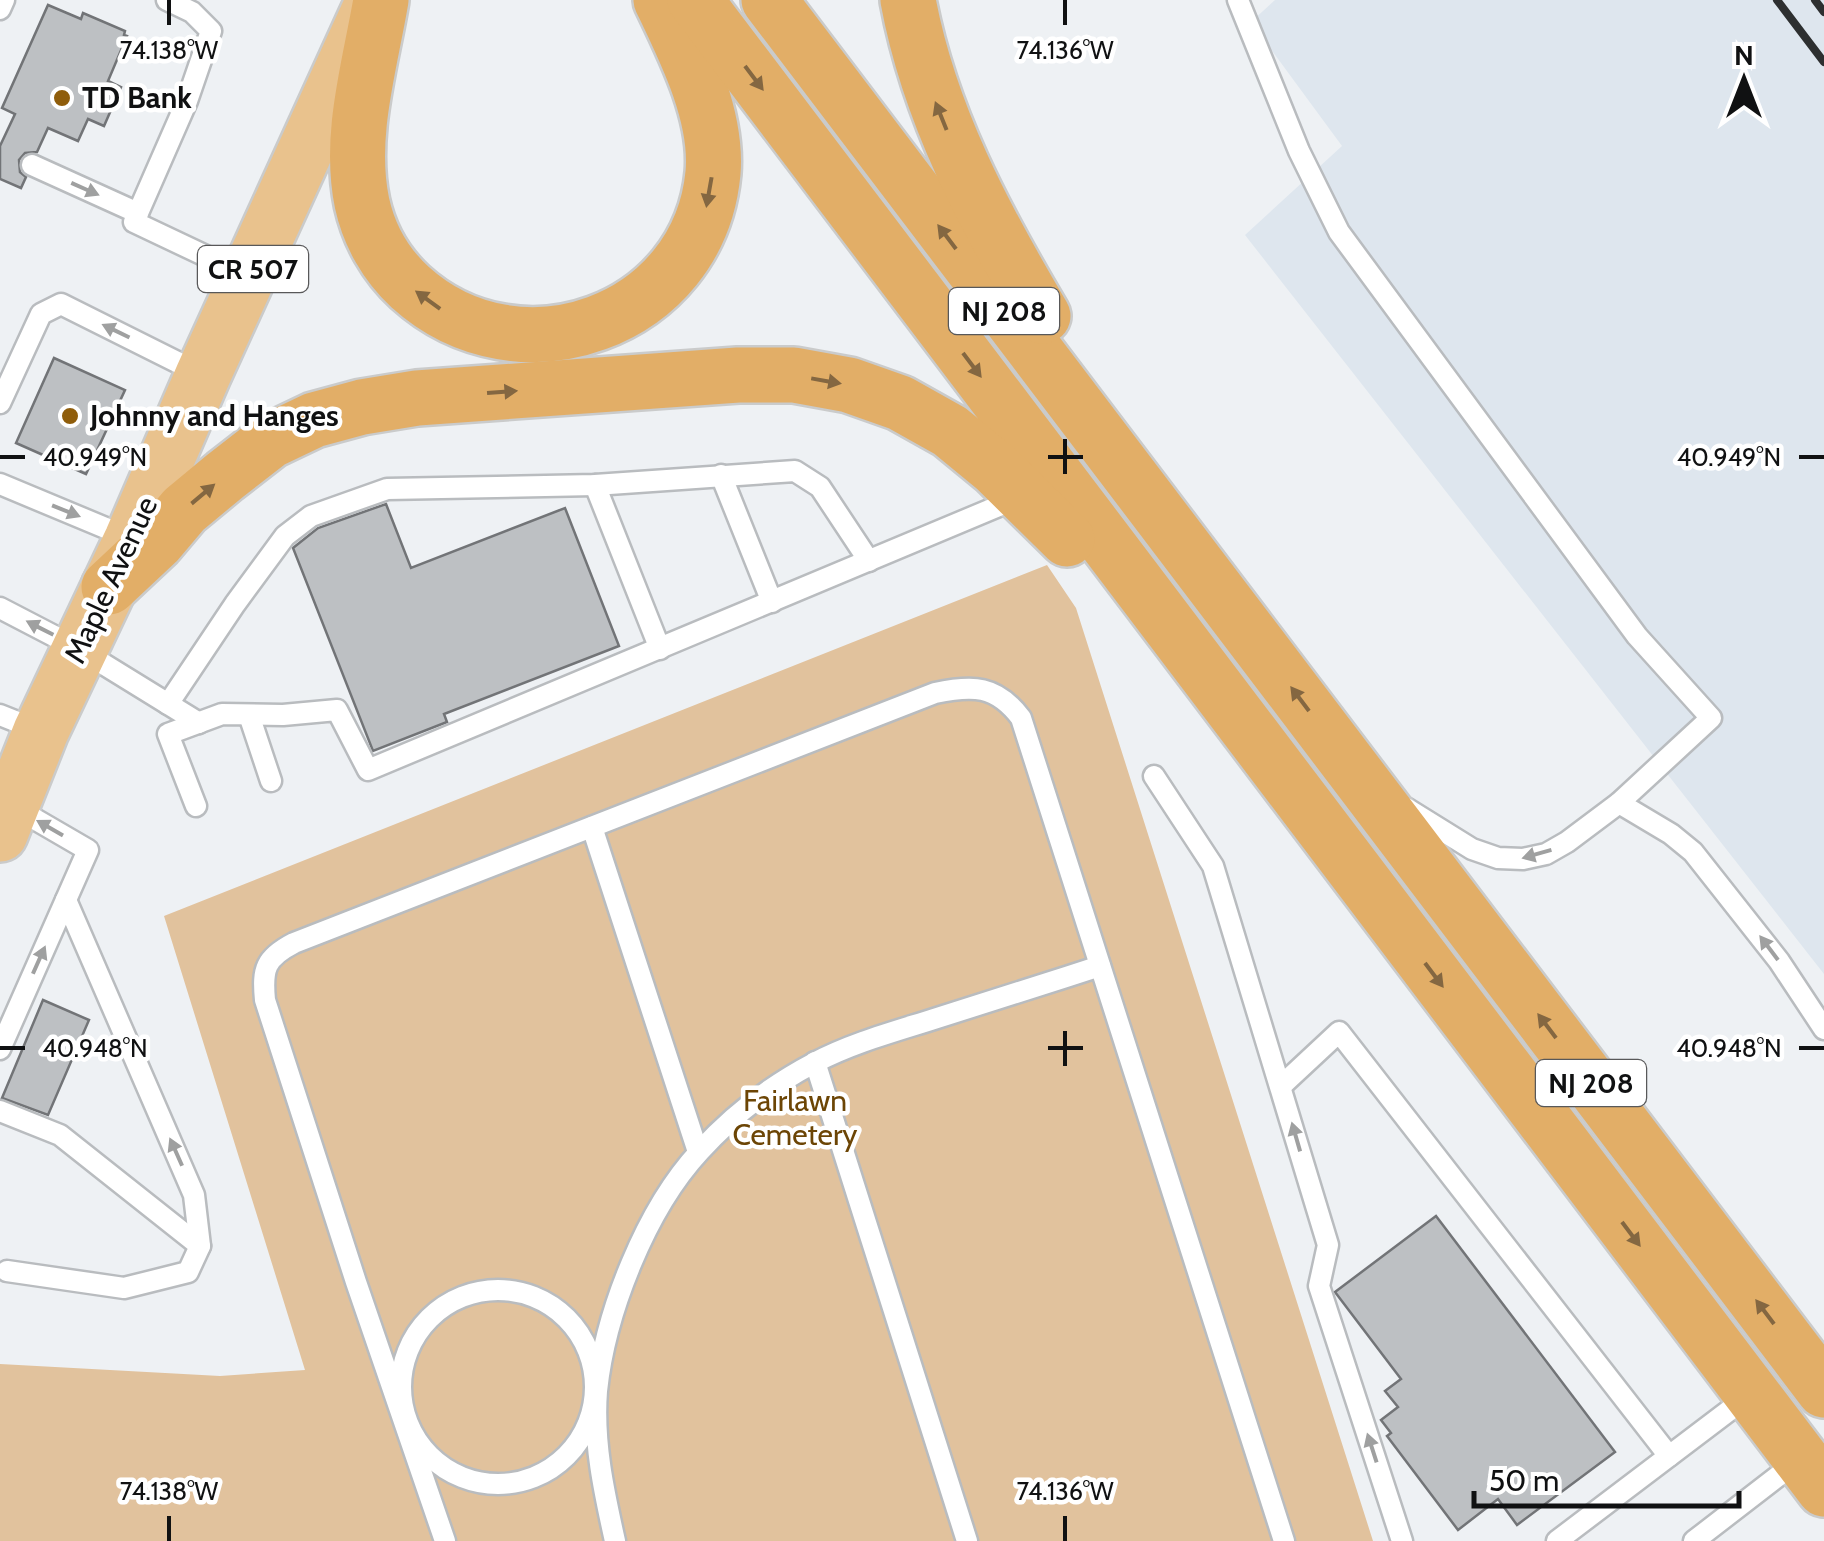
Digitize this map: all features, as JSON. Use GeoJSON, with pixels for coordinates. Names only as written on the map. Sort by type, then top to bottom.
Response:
{"type":"FeatureCollection","features":[{"type":"Feature","properties":{"kind":"highway"},"geometry":{"type":"LineString","coordinates":[[378,0],[360,119],[358,160],[362,202],[372,236],[394,272],[426,302],[464,323],[504,333],[546,336],[592,327],[630,309],[661,283],[686,252],[706,212],[713,170],[711,132],[700,89],[661,0]]}},
{"type":"Feature","properties":{"kind":"highway","name":"NJ 208"},"geometry":{"type":"LineString","coordinates":[[695,0],[1812,1474]]}},
{"type":"Feature","properties":{"kind":"highway","name":"NJ 208"},"geometry":{"type":"LineString","coordinates":[[769,0],[1824,1390]]}},
{"type":"Feature","properties":{"kind":"highway"},"geometry":{"type":"LineString","coordinates":[[908,0],[928,85],[982,208],[1067,354],[1241,620]]}},
{"type":"Feature","properties":{"kind":"highway"},"geometry":{"type":"LineString","coordinates":[[109,587],[184,510],[270,441],[314,420],[416,398],[738,375],[794,375],[849,385],[900,403],[950,432],[1024,495],[1082,554],[1376,898]]}},
{"type":"Feature","properties":{"kind":"main road"},"geometry":{"type":"LineString","coordinates":[[326,0],[348,57]]}},
{"type":"Feature","properties":{"kind":"main road","name":"Maple Avenue"},"geometry":{"type":"LineString","coordinates":[[4,813],[21,723],[80,649],[348,57],[378,0]]}},
{"type":"Feature","properties":{"kind":"lane"},"geometry":{"type":"LineString","coordinates":[[0,9],[4,0]]}},
{"type":"Feature","properties":{"kind":"lane"},"geometry":{"type":"LineString","coordinates":[[167,0],[192,12],[211,30],[187,101],[134,222],[249,276]]}},
{"type":"Feature","properties":{"kind":"lane"},"geometry":{"type":"LineString","coordinates":[[1238,0],[1299,151],[1339,232],[1636,636],[1711,718],[1619,804],[1568,842],[1546,854],[1523,859],[1498,858],[1472,849],[1358,777]]}},
{"type":"Feature","properties":{"kind":"lane"},"geometry":{"type":"LineString","coordinates":[[32,165],[138,213]]}},
{"type":"Feature","properties":{"kind":"lane"},"geometry":{"type":"LineString","coordinates":[[0,403],[41,314],[60,304],[203,375]]}},
{"type":"Feature","properties":{"kind":"lane"},"geometry":{"type":"LineString","coordinates":[[168,704],[285,536],[311,516],[387,490],[596,485],[796,471],[820,487],[869,561]]}},
{"type":"Feature","properties":{"kind":"lane"},"geometry":{"type":"LineString","coordinates":[[722,475],[772,602]]}},
{"type":"Feature","properties":{"kind":"lane"},"geometry":{"type":"LineString","coordinates":[[0,484],[132,538]]}},
{"type":"Feature","properties":{"kind":"lane"},"geometry":{"type":"LineString","coordinates":[[596,485],[660,648]]}},
{"type":"Feature","properties":{"kind":"lane"},"geometry":{"type":"LineString","coordinates":[[196,806],[168,734],[222,714],[284,715],[337,710],[368,770],[1024,495]]}},
{"type":"Feature","properties":{"kind":"lane"},"geometry":{"type":"LineString","coordinates":[[0,608],[80,649],[199,723]]}},
{"type":"Feature","properties":{"kind":"lane"},"geometry":{"type":"LineString","coordinates":[[445,1541],[264,1000],[266,966],[276,952],[294,943],[935,694],[976,688],[994,693],[1022,718],[1284,1541]]}},
{"type":"Feature","properties":{"kind":"lane"},"geometry":{"type":"LineString","coordinates":[[249,715],[271,781]]}},
{"type":"Feature","properties":{"kind":"lane"},"geometry":{"type":"LineString","coordinates":[[1154,776],[1213,866],[1328,1245],[1319,1286],[1402,1541]]}},
{"type":"Feature","properties":{"kind":"lane"},"geometry":{"type":"LineString","coordinates":[[1619,804],[1694,852],[1779,961],[1824,1029]]}},
{"type":"Feature","properties":{"kind":"lane"},"geometry":{"type":"LineString","coordinates":[[0,1049],[88,850],[4,813]]}},
{"type":"Feature","properties":{"kind":"lane"},"geometry":{"type":"LineString","coordinates":[[592,827],[698,1152]]}},
{"type":"Feature","properties":{"kind":"lane"},"geometry":{"type":"LineString","coordinates":[[7,1270],[124,1288],[188,1272],[200,1246],[194,1195],[66,900]]}},
{"type":"Feature","properties":{"kind":"lane"},"geometry":{"type":"LineString","coordinates":[[615,1541],[597,1443],[597,1392],[593,1362],[581,1334],[558,1310],[528,1294],[494,1290],[460,1297],[432,1315],[412,1340],[403,1365],[400,1394],[404,1423],[426,1452],[450,1472],[475,1482],[504,1485],[553,1468],[575,1448],[590,1422],[597,1392],[606,1342],[619,1294],[655,1217],[698,1152],[746,1108],[815,1062],[860,1042],[1100,966]]}},
{"type":"Feature","properties":{"kind":"lane"},"geometry":{"type":"LineString","coordinates":[[1280,1086],[1339,1032],[1669,1456]]}},
{"type":"Feature","properties":{"kind":"lane"},"geometry":{"type":"LineString","coordinates":[[815,1062],[967,1541]]}},
{"type":"Feature","properties":{"kind":"lane"},"geometry":{"type":"LineString","coordinates":[[0,1111],[60,1135],[200,1246]]}},
{"type":"Feature","properties":{"kind":"lane"},"geometry":{"type":"LineString","coordinates":[[1557,1541],[1752,1394]]}},
{"type":"Feature","properties":{"kind":"lane"},"geometry":{"type":"LineString","coordinates":[[1694,1541],[1812,1474]]}},
{"type":"Feature","properties":{"kind":"shaded area"},"geometry":{"type":"Polygon","coordinates":[[[1275,0],[1824,0],[1824,974],[1245,235],[1342,146],[1251,22],[1275,0]]]}},
{"type":"Feature","properties":{"kind":"green space","name":"Fairlawn Cemetery"},"geometry":{"type":"Polygon","coordinates":[[[1047,565],[1076,608],[1373,1541],[0,1541],[0,1364],[220,1376],[305,1370],[164,916],[1047,565]]]}},
{"type":"Feature","properties":{"kind":"building","name":"TD Bank"},"geometry":{"type":"Polygon","coordinates":[[[48,5],[81,19],[83,13],[125,31],[127,36],[108,81],[121,87],[104,126],[88,119],[78,141],[48,128],[37,152],[25,153],[19,160],[20,172],[26,177],[21,188],[0,179],[0,146],[15,114],[2,108],[48,5]]]}},
{"type":"Feature","properties":{"kind":"building","name":"Johnny and Hanges"},"geometry":{"type":"Polygon","coordinates":[[[54,358],[125,390],[86,474],[16,443],[54,358]]]}},
{"type":"Feature","properties":{"kind":"building"},"geometry":{"type":"Polygon","coordinates":[[[386,504],[411,568],[565,508],[619,646],[444,714],[447,722],[373,751],[293,548],[318,528],[386,504]]]}},
{"type":"Feature","properties":{"kind":"building"},"geometry":{"type":"Polygon","coordinates":[[[43,1000],[89,1020],[48,1115],[2,1098],[43,1000]]]}},
{"type":"Feature","properties":{"kind":"building"},"geometry":{"type":"Polygon","coordinates":[[[1436,1216],[1615,1452],[1517,1525],[1498,1499],[1458,1530],[1387,1436],[1391,1433],[1381,1420],[1398,1407],[1385,1391],[1401,1379],[1335,1292],[1436,1216]]]}},
{"type":"Feature","properties":{"kind":"railway"},"geometry":{"type":"LineString","coordinates":[[1777,0],[1824,62]]}},
{"type":"Feature","properties":{"kind":"railway"},"geometry":{"type":"LineString","coordinates":[[1815,0],[1824,12]]}},
{"type":"Feature","properties":{"kind":"place","name":"TD Bank"},"geometry":{"type":"Point","coordinates":[62,98]}},
{"type":"Feature","properties":{"kind":"place","name":"Johnny and Hanges"},"geometry":{"type":"Point","coordinates":[70,416]}}]}
